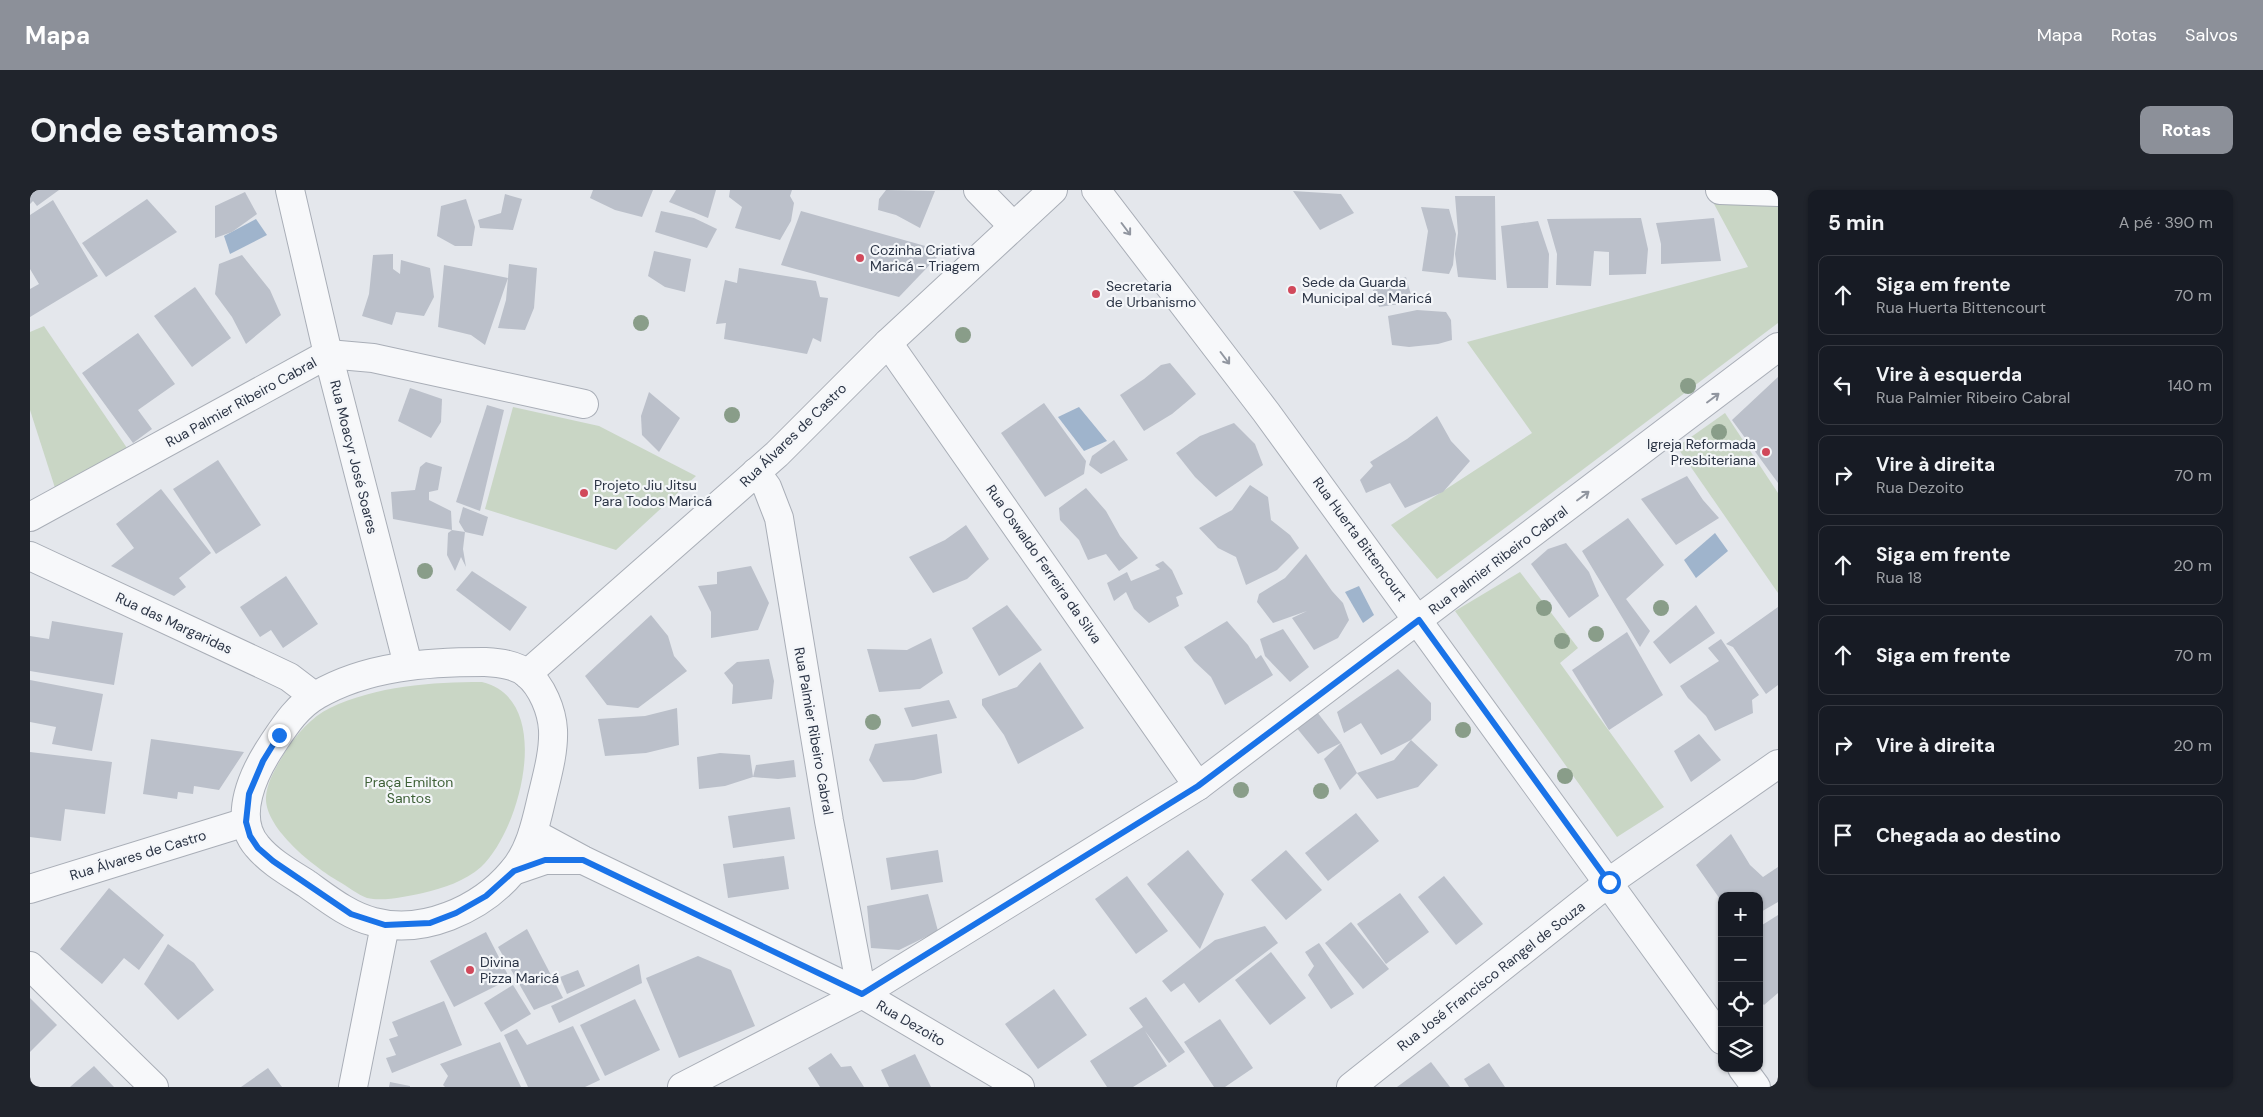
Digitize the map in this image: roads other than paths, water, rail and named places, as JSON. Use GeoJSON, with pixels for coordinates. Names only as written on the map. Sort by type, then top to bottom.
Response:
{"type":"FeatureCollection","features":[{"type":"Feature","properties":{"kind":"street","name":"Rua Moacyr José Soares"},"geometry":{"type":"LineString","coordinates":[[290,190],[328,354],[408,665]]}},
{"type":"Feature","properties":{"kind":"street"},"geometry":{"type":"LineString","coordinates":[[978,190],[1013,226]]}},
{"type":"Feature","properties":{"kind":"street","name":"Rua Álvares de Castro"},"geometry":{"type":"LineString","coordinates":[[527,674],[756,472],[888,343],[1053,190]]}},
{"type":"Feature","properties":{"kind":"street","name":"Rua Huerta Bittencourt"},"geometry":{"type":"LineString","coordinates":[[1096,190],[1266,412],[1419,620],[1718,1034]]}},
{"type":"Feature","properties":{"kind":"street"},"geometry":{"type":"LineString","coordinates":[[1720,190],[1778,192]]}},
{"type":"Feature","properties":{"kind":"street","name":"Rua Oswaldo Ferreira da Silva"},"geometry":{"type":"LineString","coordinates":[[888,343],[1198,786]]}},
{"type":"Feature","properties":{"kind":"street","name":"Rua Palmier Ribeiro Cabral"},"geometry":{"type":"LineString","coordinates":[[682,1087],[862,994],[1198,786],[1778,347]]}},
{"type":"Feature","properties":{"kind":"street","name":"Rua Palmier Ribeiro Cabral"},"geometry":{"type":"LineString","coordinates":[[30,517],[328,354],[373,358],[584,404]]}},
{"type":"Feature","properties":{"kind":"street","name":"Rua Palmier Ribeiro Cabral"},"geometry":{"type":"LineString","coordinates":[[756,472],[767,487],[778,518],[829,820],[862,994]]}},
{"type":"Feature","properties":{"kind":"street","name":"Rua das Margaridas"},"geometry":{"type":"LineString","coordinates":[[30,556],[289,677],[314,696]]}},
{"type":"Feature","properties":{"kind":"street"},"geometry":{"type":"LineString","coordinates":[[496,662],[511,666],[527,674],[544,698],[552,720],[553,733],[548,774],[534,833],[514,871],[486,896],[456,913],[430,923],[385,925],[351,914],[273,861],[253,842],[246,822],[249,794],[266,755],[295,714],[314,696],[330,688],[380,671],[408,665],[496,662]]}},
{"type":"Feature","properties":{"kind":"street","name":"Rua José Francisco Rangel de Souza"},"geometry":{"type":"LineString","coordinates":[[1352,1087],[1609,882],[1778,764]]}},
{"type":"Feature","properties":{"kind":"street","name":"Rua Álvares de Castro"},"geometry":{"type":"LineString","coordinates":[[30,888],[246,822]]}},
{"type":"Feature","properties":{"kind":"street","name":"Rua Dezoito"},"geometry":{"type":"LineString","coordinates":[[534,833],[583,860],[862,994],[1020,1087]]}},
{"type":"Feature","properties":{"kind":"street"},"geometry":{"type":"LineString","coordinates":[[514,871],[545,860],[583,860]]}},
{"type":"Feature","properties":{"kind":"street"},"geometry":{"type":"LineString","coordinates":[[353,1087],[385,925]]}},
{"type":"Feature","properties":{"kind":"street"},"geometry":{"type":"LineString","coordinates":[[30,966],[154,1087]]}},
{"type":"Feature","properties":{"kind":"street"},"geometry":{"type":"LineString","coordinates":[[1745,1072],[1756,1087]]}},
{"type":"Feature","properties":{"kind":"water"},"geometry":{"type":"Polygon","coordinates":[[[256,219],[267,235],[230,254],[224,236],[256,219]]]}},
{"type":"Feature","properties":{"kind":"water"},"geometry":{"type":"Polygon","coordinates":[[[1079,407],[1107,441],[1084,451],[1058,417],[1079,407]]]}},
{"type":"Feature","properties":{"kind":"water"},"geometry":{"type":"Polygon","coordinates":[[[1715,533],[1728,551],[1696,578],[1684,560],[1715,533]]]}},
{"type":"Feature","properties":{"kind":"water"},"geometry":{"type":"Polygon","coordinates":[[[1359,586],[1374,615],[1363,623],[1345,592],[1359,586]]]}},
{"type":"Feature","properties":{"kind":"place","name":"Cozinha Criativa Maricá - Triagem"},"geometry":{"type":"Point","coordinates":[860,258]}},
{"type":"Feature","properties":{"kind":"place","name":"Sede da Guarda Municipal de Maricá"},"geometry":{"type":"Point","coordinates":[1292,290]}},
{"type":"Feature","properties":{"kind":"place","name":"Secretaria de Urbanismo"},"geometry":{"type":"Point","coordinates":[1096,294]}},
{"type":"Feature","properties":{"kind":"place","name":"Igreja Reformada Presbiteriana"},"geometry":{"type":"Point","coordinates":[1766,452]}},
{"type":"Feature","properties":{"kind":"place","name":"Projeto Jiu Jitsu Para Todos Maricá"},"geometry":{"type":"Point","coordinates":[584,493]}},
{"type":"Feature","properties":{"kind":"place","name":"Divina Pizza Maricá"},"geometry":{"type":"Point","coordinates":[470,970]}},
{"type":"Feature","properties":{"kind":"park label","name":"Praça Emilton Santos"},"geometry":{"type":"Point","coordinates":[409,790]}}]}
